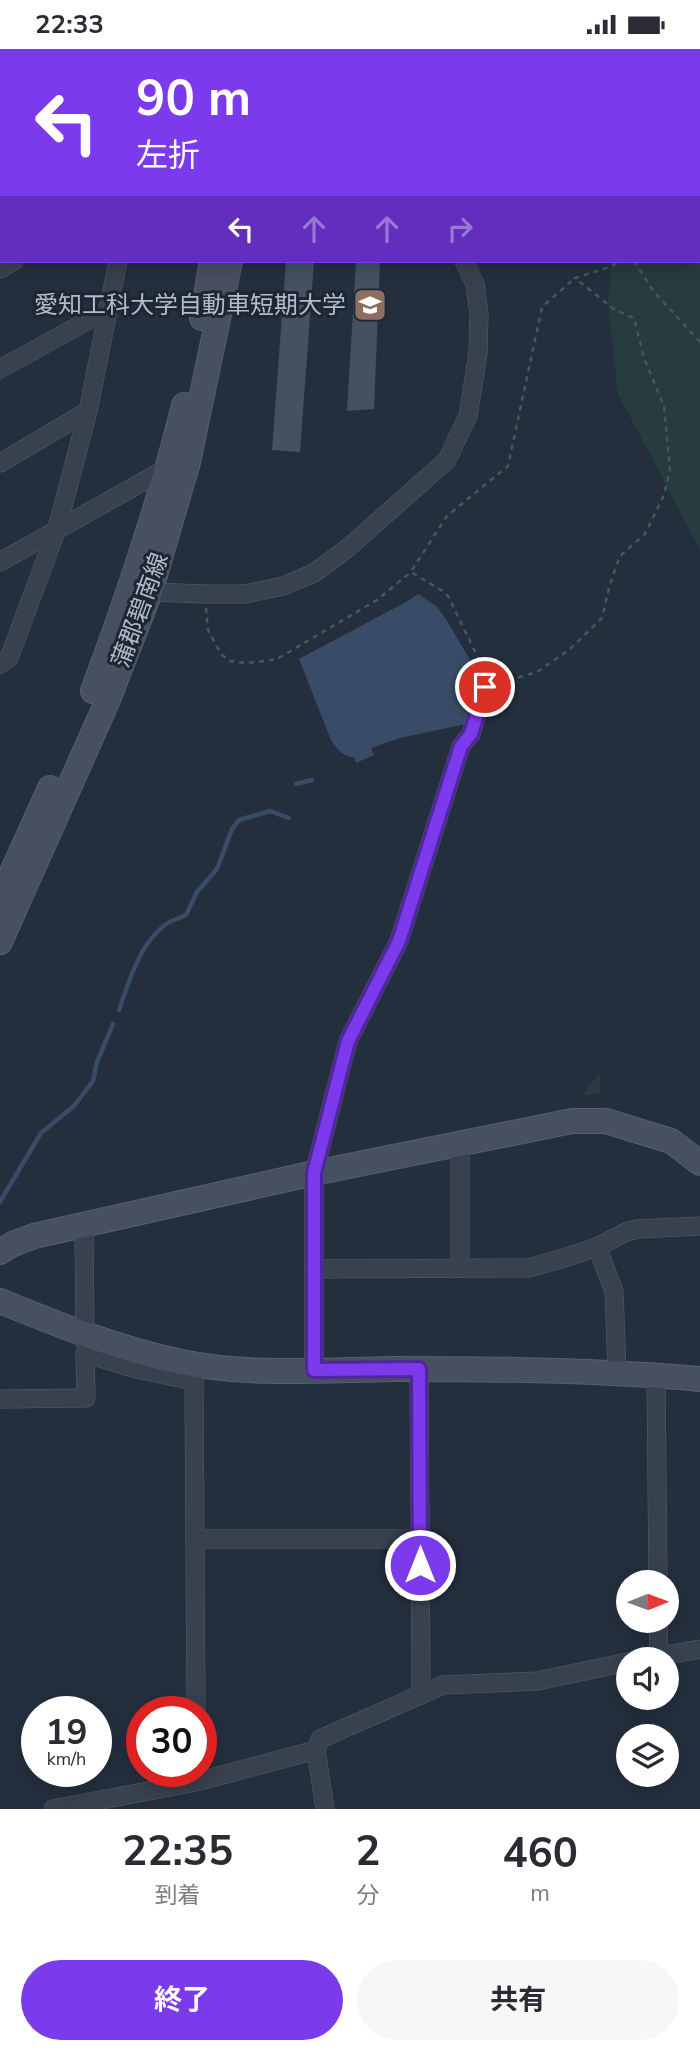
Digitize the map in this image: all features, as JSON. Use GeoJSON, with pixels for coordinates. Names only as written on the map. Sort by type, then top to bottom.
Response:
{"type":"FeatureCollection","features":[{"type":"Feature","properties":{"kind":"street"},"geometry":{"type":"LineString","coordinates":[[0,664],[9,658],[57,529],[88,411],[118,263]]}},
{"type":"Feature","properties":{"kind":"street","name":"蒲郡碧南線"},"geometry":{"type":"LineString","coordinates":[[0,899],[93,693],[134,579],[169,467],[196,355],[212,263]]}},
{"type":"Feature","properties":{"kind":"street","name":"蒲郡碧南線"},"geometry":{"type":"LineString","coordinates":[[0,942],[107,702],[149,591],[188,463],[230,263]]}},
{"type":"Feature","properties":{"kind":"street"},"geometry":{"type":"LineString","coordinates":[[149,591],[245,594],[283,586],[314,573],[349,547],[447,460],[468,416],[478,353],[479,314],[475,285],[465,263]]}},
{"type":"Feature","properties":{"kind":"street"},"geometry":{"type":"LineString","coordinates":[[0,369],[107,310]]}},
{"type":"Feature","properties":{"kind":"street"},"geometry":{"type":"LineString","coordinates":[[0,463],[88,411]]}},
{"type":"Feature","properties":{"kind":"street"},"geometry":{"type":"LineString","coordinates":[[0,562],[169,467]]}},
{"type":"Feature","properties":{"kind":"street"},"geometry":{"type":"LineString","coordinates":[[314,1370],[314,1173],[348,1041],[399,941],[461,746],[471,734],[485,687]]}},
{"type":"Feature","properties":{"kind":"street"},"geometry":{"type":"LineString","coordinates":[[0,1252],[34,1235],[314,1173],[572,1121],[606,1121],[671,1141],[700,1163]]}},
{"type":"Feature","properties":{"kind":"street"},"geometry":{"type":"LineString","coordinates":[[460,1144],[460,1268]]}},
{"type":"Feature","properties":{"kind":"street"},"geometry":{"type":"LineString","coordinates":[[0,1399],[86,1398],[84,1224]]}},
{"type":"Feature","properties":{"kind":"street"},"geometry":{"type":"LineString","coordinates":[[314,1269],[529,1268],[597,1247],[626,1231],[700,1226]]}},
{"type":"Feature","properties":{"kind":"street"},"geometry":{"type":"LineString","coordinates":[[597,1247],[614,1291],[617,1373]]}},
{"type":"Feature","properties":{"kind":"street"},"geometry":{"type":"LineString","coordinates":[[0,1301],[132,1368],[194,1381],[195,1696]]}},
{"type":"Feature","properties":{"kind":"street"},"geometry":{"type":"LineString","coordinates":[[85,1344],[188,1363],[251,1370],[419,1369],[617,1373],[700,1379]]}},
{"type":"Feature","properties":{"kind":"street"},"geometry":{"type":"LineString","coordinates":[[419,1369],[421,1695]]}},
{"type":"Feature","properties":{"kind":"street"},"geometry":{"type":"LineString","coordinates":[[656,1375],[658,1570]]}},
{"type":"Feature","properties":{"kind":"street"},"geometry":{"type":"LineString","coordinates":[[195,1539],[420,1539]]}},
{"type":"Feature","properties":{"kind":"street"},"geometry":{"type":"LineString","coordinates":[[679,1653],[700,1649]]}},
{"type":"Feature","properties":{"kind":"street"},"geometry":{"type":"LineString","coordinates":[[325,1809],[316,1750],[320,1739],[443,1685],[537,1681],[616,1665]]}},
{"type":"Feature","properties":{"kind":"street"},"geometry":{"type":"LineString","coordinates":[[217,1772],[316,1750]]}},
{"type":"Feature","properties":{"kind":"street"},"geometry":{"type":"LineString","coordinates":[[53,1809],[151,1787]]}},
{"type":"Feature","properties":{"kind":"path"},"geometry":{"type":"LineString","coordinates":[[205,594],[208,630],[220,654],[230,661],[246,663],[277,659],[377,600],[411,572],[447,516],[508,466],[542,307],[575,278],[617,263]]}},
{"type":"Feature","properties":{"kind":"path"},"geometry":{"type":"LineString","coordinates":[[635,263],[654,292],[700,342]]}},
{"type":"Feature","properties":{"kind":"path"},"geometry":{"type":"LineString","coordinates":[[411,572],[448,596],[486,673],[485,687],[537,673],[569,650],[602,618],[610,584],[621,556],[645,534],[664,495],[670,470],[664,406],[644,358],[634,318],[615,310],[575,278]]}},
{"type":"Feature","properties":{"kind":"green space"},"geometry":{"type":"Polygon","coordinates":[[[611,263],[700,263],[700,549],[618,394],[608,306],[611,263]]]}},
{"type":"Feature","properties":{"kind":"green space"},"geometry":{"type":"Polygon","coordinates":[[[600,1073],[600,1093],[581,1096],[600,1073]]]}},
{"type":"Feature","properties":{"kind":"water"},"geometry":{"type":"Polygon","coordinates":[[[418,594],[436,606],[444,616],[476,670],[478,689],[466,724],[400,738],[371,748],[374,755],[356,763],[354,757],[343,754],[331,740],[299,659],[418,594]]]}},
{"type":"Feature","properties":{"kind":"building"},"geometry":{"type":"Polygon","coordinates":[[[286,263],[314,263],[300,452],[272,450],[286,263]]]}},
{"type":"Feature","properties":{"kind":"building"},"geometry":{"type":"Polygon","coordinates":[[[356,263],[380,263],[374,409],[347,411],[356,263]]]}},
{"type":"Feature","properties":{"kind":"waterway"},"geometry":{"type":"LineString","coordinates":[[296,784],[312,780]]}},
{"type":"Feature","properties":{"kind":"waterway"},"geometry":{"type":"LineString","coordinates":[[119,1010],[142,952],[166,924],[186,915],[197,892],[217,869],[232,829],[239,820],[270,811],[289,818]]}},
{"type":"Feature","properties":{"kind":"waterway"},"geometry":{"type":"LineString","coordinates":[[0,1202],[41,1133],[74,1106],[93,1081],[97,1062],[113,1024]]}},
{"type":"Feature","properties":{"kind":"place","name":"愛知工科大学自動車短期大学"},"geometry":{"type":"Point","coordinates":[370,305]}},
{"type":"Feature","properties":{"kind":"route"},"geometry":{"type":"LineString","coordinates":[[420,1565],[419,1369],[314,1370],[314,1173],[348,1041],[399,941],[461,746],[471,734],[485,687]]}}]}
